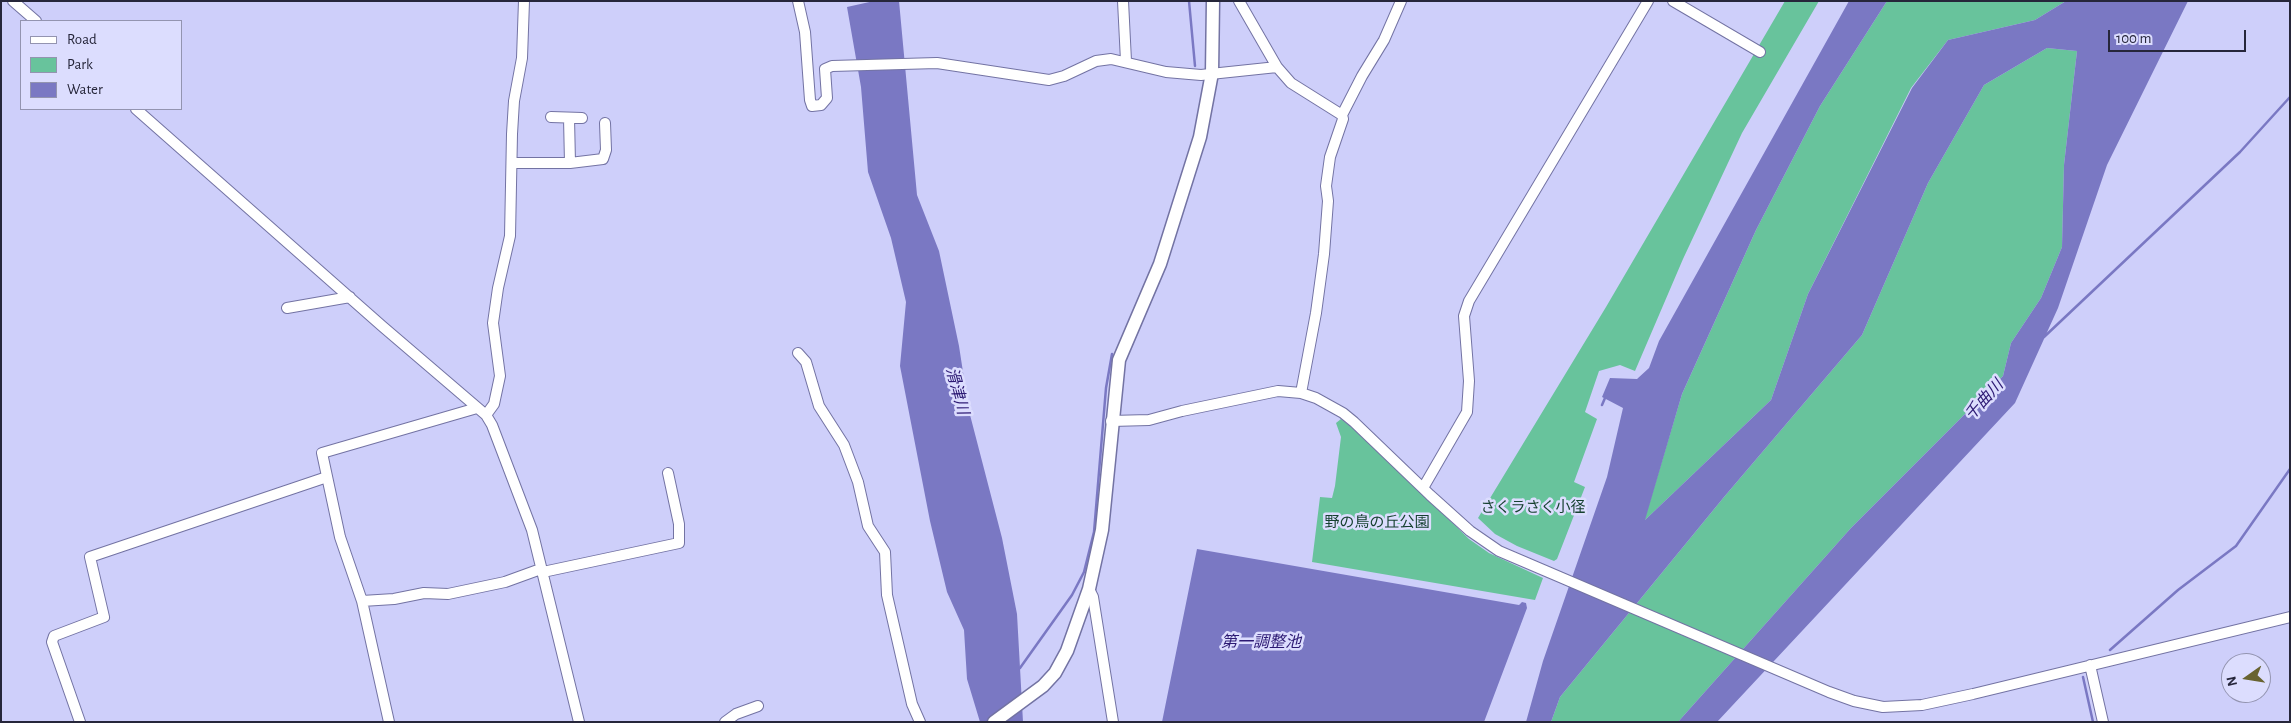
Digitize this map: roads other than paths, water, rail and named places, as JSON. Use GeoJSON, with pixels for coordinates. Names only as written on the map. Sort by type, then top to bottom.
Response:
{"type":"FeatureCollection","features":[{"type":"Feature","properties":{"kind":"main road"},"geometry":{"type":"LineString","coordinates":[[994,722],[1050,680],[1064,657],[1089,589],[1102,530],[1111,421],[1119,360],[1160,264],[1183,197],[1200,137],[1212,73],[1213,1]]}},
{"type":"Feature","properties":{"kind":"street"},"geometry":{"type":"LineString","coordinates":[[14,1],[35,20]]}},
{"type":"Feature","properties":{"kind":"street"},"geometry":{"type":"LineString","coordinates":[[486,415],[492,410],[499,385],[499,366],[493,323],[498,288],[510,236],[513,163],[512,126],[522,58],[524,1]]}},
{"type":"Feature","properties":{"kind":"street"},"geometry":{"type":"LineString","coordinates":[[798,1],[805,32],[812,106],[821,105],[828,98],[825,69],[832,66],[937,63],[1049,80],[1103,59],[1126,61],[1166,72],[1202,75],[1277,67]]}},
{"type":"Feature","properties":{"kind":"street"},"geometry":{"type":"LineString","coordinates":[[1123,1],[1126,61]]}},
{"type":"Feature","properties":{"kind":"street"},"geometry":{"type":"LineString","coordinates":[[1239,1],[1277,67],[1291,83],[1342,115],[1344,120],[1330,158],[1326,180],[1324,254],[1316,313],[1301,393]]}},
{"type":"Feature","properties":{"kind":"street"},"geometry":{"type":"LineString","coordinates":[[1342,115],[1362,76],[1384,40],[1401,1]]}},
{"type":"Feature","properties":{"kind":"street"},"geometry":{"type":"LineString","coordinates":[[1423,488],[1468,412],[1469,381],[1464,316],[1469,302],[1648,1]]}},
{"type":"Feature","properties":{"kind":"street"},"geometry":{"type":"LineString","coordinates":[[1673,1],[1760,52]]}},
{"type":"Feature","properties":{"kind":"street"},"geometry":{"type":"LineString","coordinates":[[137,110],[486,415],[492,425],[532,530],[579,722]]}},
{"type":"Feature","properties":{"kind":"street"},"geometry":{"type":"LineString","coordinates":[[551,117],[582,118]]}},
{"type":"Feature","properties":{"kind":"street"},"geometry":{"type":"LineString","coordinates":[[569,118],[570,163]]}},
{"type":"Feature","properties":{"kind":"street"},"geometry":{"type":"LineString","coordinates":[[513,163],[570,163],[603,159],[606,150],[605,123]]}},
{"type":"Feature","properties":{"kind":"street"},"geometry":{"type":"LineString","coordinates":[[288,308],[350,297]]}},
{"type":"Feature","properties":{"kind":"street"},"geometry":{"type":"LineString","coordinates":[[798,353],[806,362],[819,406],[844,445],[858,482],[868,526],[885,552],[887,595],[912,704],[920,722]]}},
{"type":"Feature","properties":{"kind":"street"},"geometry":{"type":"LineString","coordinates":[[1111,421],[1149,420],[1278,391],[1301,393],[1316,398],[1343,413],[1423,488],[1484,541],[1513,558],[1820,688],[1868,705],[1907,708],[1973,694],[2290,617]]}},
{"type":"Feature","properties":{"kind":"street"},"geometry":{"type":"LineString","coordinates":[[389,722],[362,601],[340,537],[322,453],[477,408]]}},
{"type":"Feature","properties":{"kind":"street"},"geometry":{"type":"LineString","coordinates":[[362,601],[394,599],[424,593],[448,594],[505,582],[538,570],[543,572],[679,543],[679,524],[668,473]]}},
{"type":"Feature","properties":{"kind":"street"},"geometry":{"type":"LineString","coordinates":[[80,722],[52,642],[54,636],[104,617],[90,558],[327,476]]}},
{"type":"Feature","properties":{"kind":"street"},"geometry":{"type":"LineString","coordinates":[[1089,589],[1093,597],[1113,722]]}},
{"type":"Feature","properties":{"kind":"street"},"geometry":{"type":"LineString","coordinates":[[2090,665],[2103,722]]}},
{"type":"Feature","properties":{"kind":"street"},"geometry":{"type":"LineString","coordinates":[[725,722],[736,714],[758,706]]}},
{"type":"Feature","properties":{"kind":"water","name":"滑津川"},"geometry":{"type":"Polygon","coordinates":[[[874,1],[899,1],[917,195],[939,251],[959,346],[969,411],[1002,538],[1017,614],[1023,722],[980,722],[967,679],[964,630],[947,592],[930,521],[900,366],[906,302],[891,238],[868,172],[861,87],[847,7],[874,1]]]}},
{"type":"Feature","properties":{"kind":"water","name":"千曲川"},"geometry":{"type":"Polygon","coordinates":[[[1849,1],[1887,1],[1820,106],[1756,230],[1682,394],[1645,520],[1771,400],[1808,294],[1912,88],[1948,40],[2035,20],[2066,1],[2188,1],[2107,165],[2058,308],[2015,403],[1717,722],[1678,722],[1851,528],[2003,376],[2011,343],[2041,298],[2062,247],[2064,165],[2077,51],[2047,48],[1984,85],[1928,183],[1862,335],[1724,497],[1560,697],[1551,722],[1526,722],[1543,661],[1607,477],[1623,408],[1602,397],[1610,378],[1637,379],[1649,368],[1659,341],[1849,1]]]}},
{"type":"Feature","properties":{"kind":"water","name":"第一調整池"},"geometry":{"type":"Polygon","coordinates":[[[1197,549],[1519,605],[1522,602],[1526,603],[1527,608],[1484,722],[1162,722],[1197,549]]]}},
{"type":"Feature","properties":{"kind":"waterway"},"geometry":{"type":"LineString","coordinates":[[1189,1],[1195,66]]}},
{"type":"Feature","properties":{"kind":"waterway"},"geometry":{"type":"LineString","coordinates":[[2044,337],[2240,152],[2290,97]]}},
{"type":"Feature","properties":{"kind":"waterway"},"geometry":{"type":"LineString","coordinates":[[1020,668],[1072,595],[1084,572],[1094,532],[1106,388],[1112,354]]}},
{"type":"Feature","properties":{"kind":"waterway"},"geometry":{"type":"LineString","coordinates":[[1602,405],[1605,398]]}},
{"type":"Feature","properties":{"kind":"waterway"},"geometry":{"type":"LineString","coordinates":[[2110,650],[2178,590],[2236,546],[2290,469]]}},
{"type":"Feature","properties":{"kind":"waterway"},"geometry":{"type":"LineString","coordinates":[[2083,677],[2093,722]]}},
{"type":"Feature","properties":{"kind":"park label","name":"さくラさく小径"},"geometry":{"type":"Point","coordinates":[1533,507]}},
{"type":"Feature","properties":{"kind":"park label","name":"野の鳥の丘公園"},"geometry":{"type":"Point","coordinates":[1377,522]}}]}
